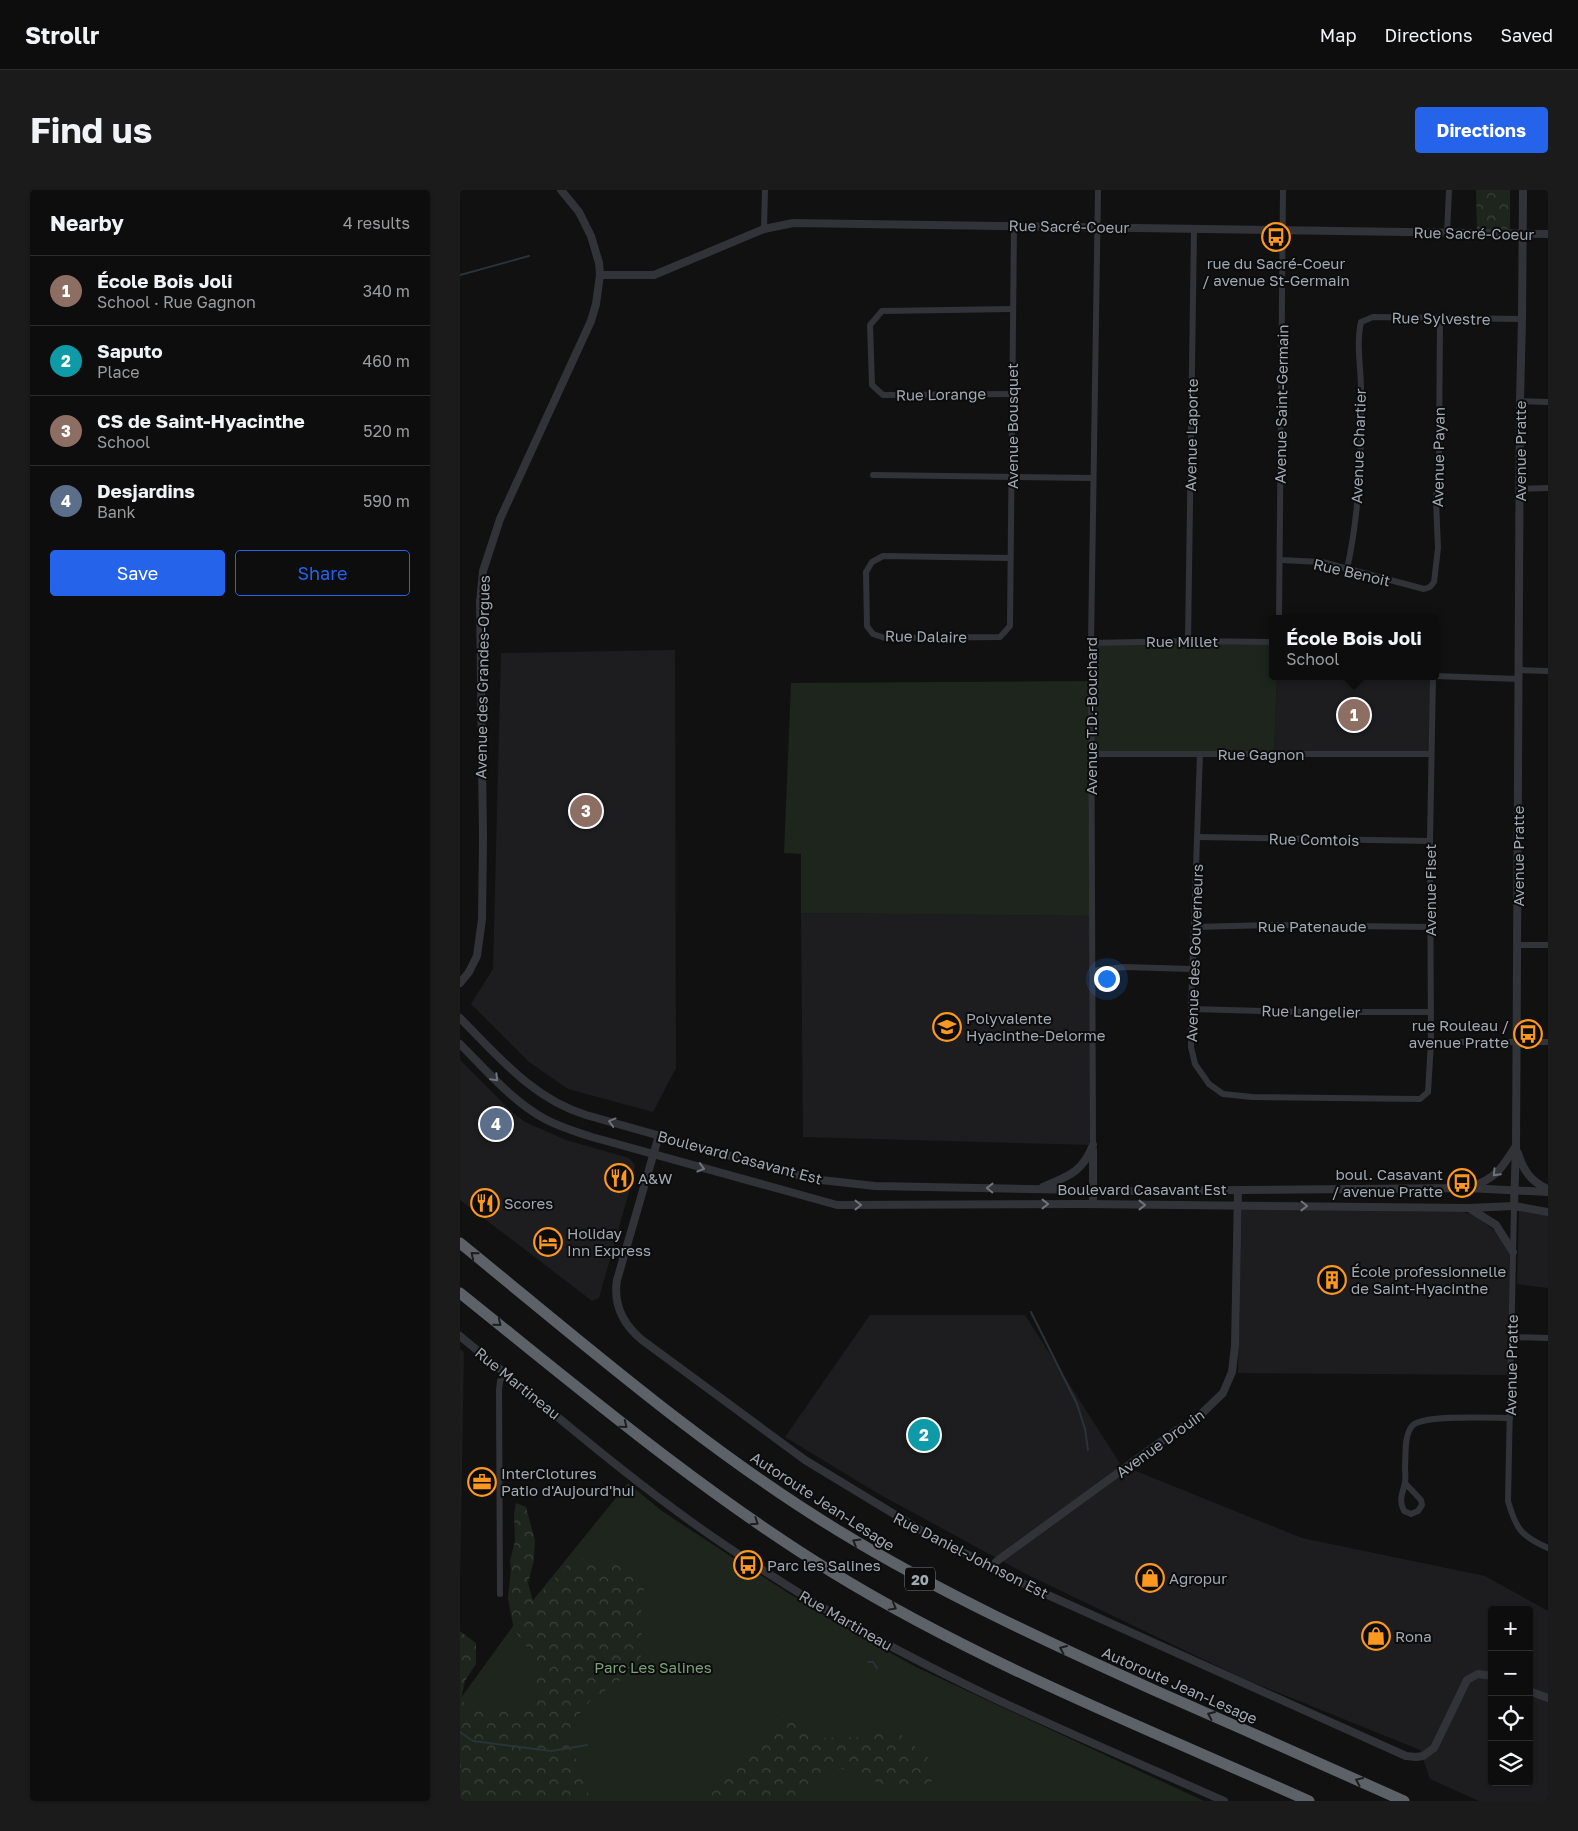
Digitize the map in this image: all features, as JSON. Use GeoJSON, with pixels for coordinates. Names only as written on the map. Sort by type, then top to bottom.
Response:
{"type":"FeatureCollection","features":[{"type":"Feature","properties":{"kind":"highway","name":"Autoroute Jean-Lesage"},"geometry":{"type":"LineString","coordinates":[[460,1243],[695,1432],[790,1500],[876,1553],[952,1596],[1030,1634],[1404,1801]]}},
{"type":"Feature","properties":{"kind":"highway","name":"20"},"geometry":{"type":"LineString","coordinates":[[460,1293],[680,1469],[756,1523],[834,1573],[921,1623],[1006,1666],[1309,1801]]}},
{"type":"Feature","properties":{"kind":"street","name":"Avenue des Grandes-Orgues"},"geometry":{"type":"LineString","coordinates":[[460,984],[477,956],[482,919],[480,602],[483,571],[500,520],[591,322],[596,304],[600,275],[591,236],[579,212],[561,190]]}},
{"type":"Feature","properties":{"kind":"street"},"geometry":{"type":"LineString","coordinates":[[764,229],[765,190]]}},
{"type":"Feature","properties":{"kind":"street","name":"Avenue T.D.-Bouchard"},"geometry":{"type":"LineString","coordinates":[[1093,1204],[1091,643],[1098,190]]}},
{"type":"Feature","properties":{"kind":"street","name":"Avenue Saint-Germain"},"geometry":{"type":"LineString","coordinates":[[1279,615],[1284,190]]}},
{"type":"Feature","properties":{"kind":"street"},"geometry":{"type":"LineString","coordinates":[[1447,233],[1449,190]]}},
{"type":"Feature","properties":{"kind":"street","name":"Avenue Pratte"},"geometry":{"type":"LineString","coordinates":[[1523,190],[1516,1146],[1508,1501],[1513,1520],[1519,1528],[1534,1541],[1548,1548]]}},
{"type":"Feature","properties":{"kind":"street","name":"Rue Sacré-Coeur"},"geometry":{"type":"LineString","coordinates":[[600,275],[654,275],[764,229],[793,223],[1548,234]]}},
{"type":"Feature","properties":{"kind":"street","name":"Avenue Bousquet"},"geometry":{"type":"LineString","coordinates":[[1010,626],[1014,225]]}},
{"type":"Feature","properties":{"kind":"street","name":"Avenue Laporte"},"geometry":{"type":"LineString","coordinates":[[1188,641],[1194,229]]}},
{"type":"Feature","properties":{"kind":"street","name":"Rue Lorange"},"geometry":{"type":"LineString","coordinates":[[1012,394],[884,395],[872,385],[870,325],[882,311],[1013,309]]}},
{"type":"Feature","properties":{"kind":"street","name":"Rue Sylvestre"},"geometry":{"type":"LineString","coordinates":[[1361,322],[1374,317],[1522,319]]}},
{"type":"Feature","properties":{"kind":"street","name":"Avenue Payan"},"geometry":{"type":"LineString","coordinates":[[1424,589],[1430,588],[1434,582],[1438,548],[1436,500],[1439,460],[1440,318]]}},
{"type":"Feature","properties":{"kind":"street","name":"Avenue Chartier"},"geometry":{"type":"LineString","coordinates":[[1347,569],[1355,533],[1359,468],[1361,391],[1358,335],[1361,322]]}},
{"type":"Feature","properties":{"kind":"street"},"geometry":{"type":"LineString","coordinates":[[1520,401],[1548,402]]}},
{"type":"Feature","properties":{"kind":"street"},"geometry":{"type":"LineString","coordinates":[[873,475],[1094,478]]}},
{"type":"Feature","properties":{"kind":"street"},"geometry":{"type":"LineString","coordinates":[[1520,489],[1548,488]]}},
{"type":"Feature","properties":{"kind":"street","name":"Rue Dalaire"},"geometry":{"type":"LineString","coordinates":[[1010,558],[883,556],[872,562],[866,572],[867,626],[873,634],[885,638],[1000,637],[1010,626]]}},
{"type":"Feature","properties":{"kind":"street","name":"Rue Benoit"},"geometry":{"type":"LineString","coordinates":[[1280,560],[1322,562],[1424,589]]}},
{"type":"Feature","properties":{"kind":"street","name":"Rue Millet"},"geometry":{"type":"LineString","coordinates":[[1091,643],[1269,642]]}},
{"type":"Feature","properties":{"kind":"street"},"geometry":{"type":"LineString","coordinates":[[1519,670],[1548,671]]}},
{"type":"Feature","properties":{"kind":"street"},"geometry":{"type":"LineString","coordinates":[[1439,676],[1519,679]]}},
{"type":"Feature","properties":{"kind":"street","name":"Avenue Fiset"},"geometry":{"type":"LineString","coordinates":[[1420,1099],[1428,1092],[1431,1012],[1430,840],[1434,680]]}},
{"type":"Feature","properties":{"kind":"street","name":"Rue Gagnon"},"geometry":{"type":"LineString","coordinates":[[1091,754],[1431,754]]}},
{"type":"Feature","properties":{"kind":"street","name":"Avenue des Gouverneurs"},"geometry":{"type":"LineString","coordinates":[[1200,754],[1191,1009],[1191,1047],[1195,1064],[1209,1084],[1223,1094],[1252,1097],[1420,1099]]}},
{"type":"Feature","properties":{"kind":"street","name":"Rue Comtois"},"geometry":{"type":"LineString","coordinates":[[1198,837],[1430,840]]}},
{"type":"Feature","properties":{"kind":"street","name":"Rue Patenaude"},"geometry":{"type":"LineString","coordinates":[[1194,927],[1275,925],[1430,927]]}},
{"type":"Feature","properties":{"kind":"street"},"geometry":{"type":"LineString","coordinates":[[1517,944],[1548,945]]}},
{"type":"Feature","properties":{"kind":"street"},"geometry":{"type":"LineString","coordinates":[[1092,971],[1124,967],[1192,969]]}},
{"type":"Feature","properties":{"kind":"street","name":"Rue Langelier"},"geometry":{"type":"LineString","coordinates":[[1191,1009],[1304,1012],[1431,1012]]}},
{"type":"Feature","properties":{"kind":"street","name":"Boulevard Casavant Est"},"geometry":{"type":"LineString","coordinates":[[460,1018],[525,1082],[560,1106],[812,1179],[875,1186],[1133,1191],[1468,1188],[1548,1190]]}},
{"type":"Feature","properties":{"kind":"street"},"geometry":{"type":"LineString","coordinates":[[1430,1042],[1548,1042]]}},
{"type":"Feature","properties":{"kind":"street","name":"Boulevard Casavant Est"},"geometry":{"type":"LineString","coordinates":[[460,1044],[512,1095],[544,1118],[580,1133],[654,1155],[837,1205],[1093,1204],[1469,1208],[1514,1206],[1548,1212]]}},
{"type":"Feature","properties":{"kind":"street","name":"Rue Daniel-Johnson Est"},"geometry":{"type":"LineString","coordinates":[[659,1135],[616,1285],[618,1308],[628,1326],[642,1340],[705,1388],[820,1470],[904,1521],[992,1568],[1082,1611],[1409,1757],[1423,1756],[1434,1748],[1461,1690],[1470,1678],[1480,1673],[1488,1675]]}},
{"type":"Feature","properties":{"kind":"street"},"geometry":{"type":"LineString","coordinates":[[1038,1189],[1072,1175],[1083,1163],[1093,1145]]}},
{"type":"Feature","properties":{"kind":"street"},"geometry":{"type":"LineString","coordinates":[[1468,1188],[1492,1179],[1516,1146]]}},
{"type":"Feature","properties":{"kind":"street"},"geometry":{"type":"LineString","coordinates":[[1516,1146],[1525,1172],[1532,1180],[1548,1190]]}},
{"type":"Feature","properties":{"kind":"street","name":"Boulevard Casavant Est"},"geometry":{"type":"LineString","coordinates":[[1238,1190],[1238,1205]]}},
{"type":"Feature","properties":{"kind":"street","name":"Avenue Drouin"},"geometry":{"type":"LineString","coordinates":[[992,1568],[1001,1558],[1177,1430],[1196,1419],[1223,1394],[1232,1372],[1235,1346],[1238,1205]]}},
{"type":"Feature","properties":{"kind":"street"},"geometry":{"type":"LineString","coordinates":[[1469,1208],[1496,1225],[1513,1252]]}},
{"type":"Feature","properties":{"kind":"street","name":"Rue Martineau"},"geometry":{"type":"LineString","coordinates":[[460,1336],[677,1511],[827,1610],[955,1680],[1224,1801]]}},
{"type":"Feature","properties":{"kind":"street"},"geometry":{"type":"LineString","coordinates":[[1511,1337],[1548,1338]]}},
{"type":"Feature","properties":{"kind":"street"},"geometry":{"type":"LineString","coordinates":[[500,1594],[499,1390],[500,1381],[505,1373]]}},
{"type":"Feature","properties":{"kind":"street"},"geometry":{"type":"LineString","coordinates":[[1405,1483],[1421,1500],[1422,1505],[1418,1511],[1411,1514],[1404,1511],[1400,1503],[1401,1492],[1405,1483],[1406,1441],[1411,1427],[1416,1422],[1433,1418],[1510,1418]]}},
{"type":"Feature","properties":{"kind":"street"},"geometry":{"type":"LineString","coordinates":[[1533,1693],[1548,1698]]}},
{"type":"Feature","properties":{"kind":"shaded area"},"geometry":{"type":"Polygon","coordinates":[[[675,650],[676,1068],[653,1112],[568,1089],[529,1062],[471,1004],[493,969],[501,653],[675,650]]]}},
{"type":"Feature","properties":{"kind":"shaded area"},"geometry":{"type":"Polygon","coordinates":[[[1277,680],[1433,680],[1431,754],[1274,754],[1277,680]]]}},
{"type":"Feature","properties":{"kind":"shaded area","name":"Polyvalente Hyacinthe-Delorme"},"geometry":{"type":"Polygon","coordinates":[[[801,913],[1092,916],[1093,1145],[803,1137],[801,913]]]}},
{"type":"Feature","properties":{"kind":"shaded area"},"geometry":{"type":"Polygon","coordinates":[[[460,1060],[510,1110],[525,1122],[566,1140],[629,1158],[635,1165],[599,1298],[592,1301],[460,1200],[460,1060]]]}},
{"type":"Feature","properties":{"kind":"shaded area"},"geometry":{"type":"Polygon","coordinates":[[[1242,1209],[1462,1212],[1475,1215],[1497,1233],[1510,1255],[1508,1375],[1238,1373],[1242,1209]]]}},
{"type":"Feature","properties":{"kind":"shaded area"},"geometry":{"type":"Polygon","coordinates":[[[1519,1211],[1548,1215],[1548,1288],[1517,1284],[1519,1211]]]}},
{"type":"Feature","properties":{"kind":"shaded area"},"geometry":{"type":"Polygon","coordinates":[[[870,1315],[1025,1315],[1121,1465],[1302,1538],[1485,1576],[1548,1611],[1548,1801],[1479,1801],[1430,1779],[1420,1750],[1242,1678],[1026,1574],[877,1493],[785,1437],[870,1315]]]}},
{"type":"Feature","properties":{"kind":"shaded area"},"geometry":{"type":"Polygon","coordinates":[[[460,1349],[464,1352],[460,1582],[460,1349]]]}},
{"type":"Feature","properties":{"kind":"green space"},"geometry":{"type":"Polygon","coordinates":[[[1476,190],[1510,190],[1510,232],[1477,231],[1476,190]]]}},
{"type":"Feature","properties":{"kind":"green space"},"geometry":{"type":"Polygon","coordinates":[[[1269,642],[1269,680],[1277,680],[1274,754],[1091,755],[1092,916],[801,913],[801,854],[784,853],[791,683],[1091,681],[1091,643],[1269,642]]]}},
{"type":"Feature","properties":{"kind":"green space","name":"Parc Les Salines"},"geometry":{"type":"Polygon","coordinates":[[[628,1483],[662,1511],[741,1563],[833,1621],[916,1667],[1204,1801],[460,1801],[460,1699],[521,1615],[628,1483]]]}},
{"type":"Feature","properties":{"kind":"green space"},"geometry":{"type":"Polygon","coordinates":[[[516,1503],[526,1507],[535,1540],[534,1560],[528,1583],[533,1601],[572,1560],[586,1558],[625,1565],[645,1585],[641,1606],[642,1650],[639,1667],[590,1701],[572,1723],[573,1752],[591,1801],[460,1801],[460,1631],[476,1643],[476,1664],[465,1681],[461,1699],[468,1708],[479,1711],[488,1706],[512,1705],[533,1707],[537,1696],[531,1652],[514,1630],[508,1598],[510,1561],[515,1541],[514,1514],[516,1503]]]}},
{"type":"Feature","properties":{"kind":"green space"},"geometry":{"type":"Polygon","coordinates":[[[782,1716],[787,1716],[803,1732],[819,1738],[863,1737],[892,1727],[932,1761],[937,1772],[930,1784],[906,1794],[840,1768],[807,1790],[801,1801],[704,1801],[782,1716]]]}},
{"type":"Feature","properties":{"kind":"waterway"},"geometry":{"type":"LineString","coordinates":[[460,275],[529,256]]}},
{"type":"Feature","properties":{"kind":"waterway"},"geometry":{"type":"LineString","coordinates":[[1031,1312],[1077,1404],[1085,1429],[1088,1450]]}},
{"type":"Feature","properties":{"kind":"waterway"},"geometry":{"type":"LineString","coordinates":[[868,1662],[873,1662],[877,1668]]}},
{"type":"Feature","properties":{"kind":"waterway"},"geometry":{"type":"LineString","coordinates":[[460,1732],[473,1741],[551,1751],[587,1745]]}},
{"type":"Feature","properties":{"kind":"place","name":"rue du Sacré-Coeur / avenue St-Germain"},"geometry":{"type":"Point","coordinates":[1276,237]}},
{"type":"Feature","properties":{"kind":"place","name":"École Bois Joli"},"geometry":{"type":"Point","coordinates":[1354,715]}},
{"type":"Feature","properties":{"kind":"place","name":"CS de Saint-Hyacinthe"},"geometry":{"type":"Point","coordinates":[586,811]}},
{"type":"Feature","properties":{"kind":"place","name":"Polyvalente Hyacinthe-Delorme"},"geometry":{"type":"Point","coordinates":[947,1027]}},
{"type":"Feature","properties":{"kind":"place","name":"rue Rouleau / avenue Pratte"},"geometry":{"type":"Point","coordinates":[1528,1034]}},
{"type":"Feature","properties":{"kind":"place","name":"Desjardins"},"geometry":{"type":"Point","coordinates":[496,1124]}},
{"type":"Feature","properties":{"kind":"place","name":"A&W"},"geometry":{"type":"Point","coordinates":[619,1178]}},
{"type":"Feature","properties":{"kind":"place","name":"boul. Casavant / avenue Pratte"},"geometry":{"type":"Point","coordinates":[1462,1183]}},
{"type":"Feature","properties":{"kind":"place","name":"Scores"},"geometry":{"type":"Point","coordinates":[485,1203]}},
{"type":"Feature","properties":{"kind":"place","name":"Holiday Inn Express"},"geometry":{"type":"Point","coordinates":[548,1242]}},
{"type":"Feature","properties":{"kind":"place","name":"École professionnelle de Saint-Hyacinthe"},"geometry":{"type":"Point","coordinates":[1332,1280]}},
{"type":"Feature","properties":{"kind":"place","name":"Saputo"},"geometry":{"type":"Point","coordinates":[924,1435]}},
{"type":"Feature","properties":{"kind":"place","name":"InterClotures Patio d'Aujourd'hui"},"geometry":{"type":"Point","coordinates":[482,1482]}},
{"type":"Feature","properties":{"kind":"place","name":"Parc les Salines"},"geometry":{"type":"Point","coordinates":[748,1565]}},
{"type":"Feature","properties":{"kind":"place","name":"Agropur"},"geometry":{"type":"Point","coordinates":[1150,1578]}},
{"type":"Feature","properties":{"kind":"place","name":"Rona"},"geometry":{"type":"Point","coordinates":[1376,1636]}}]}
